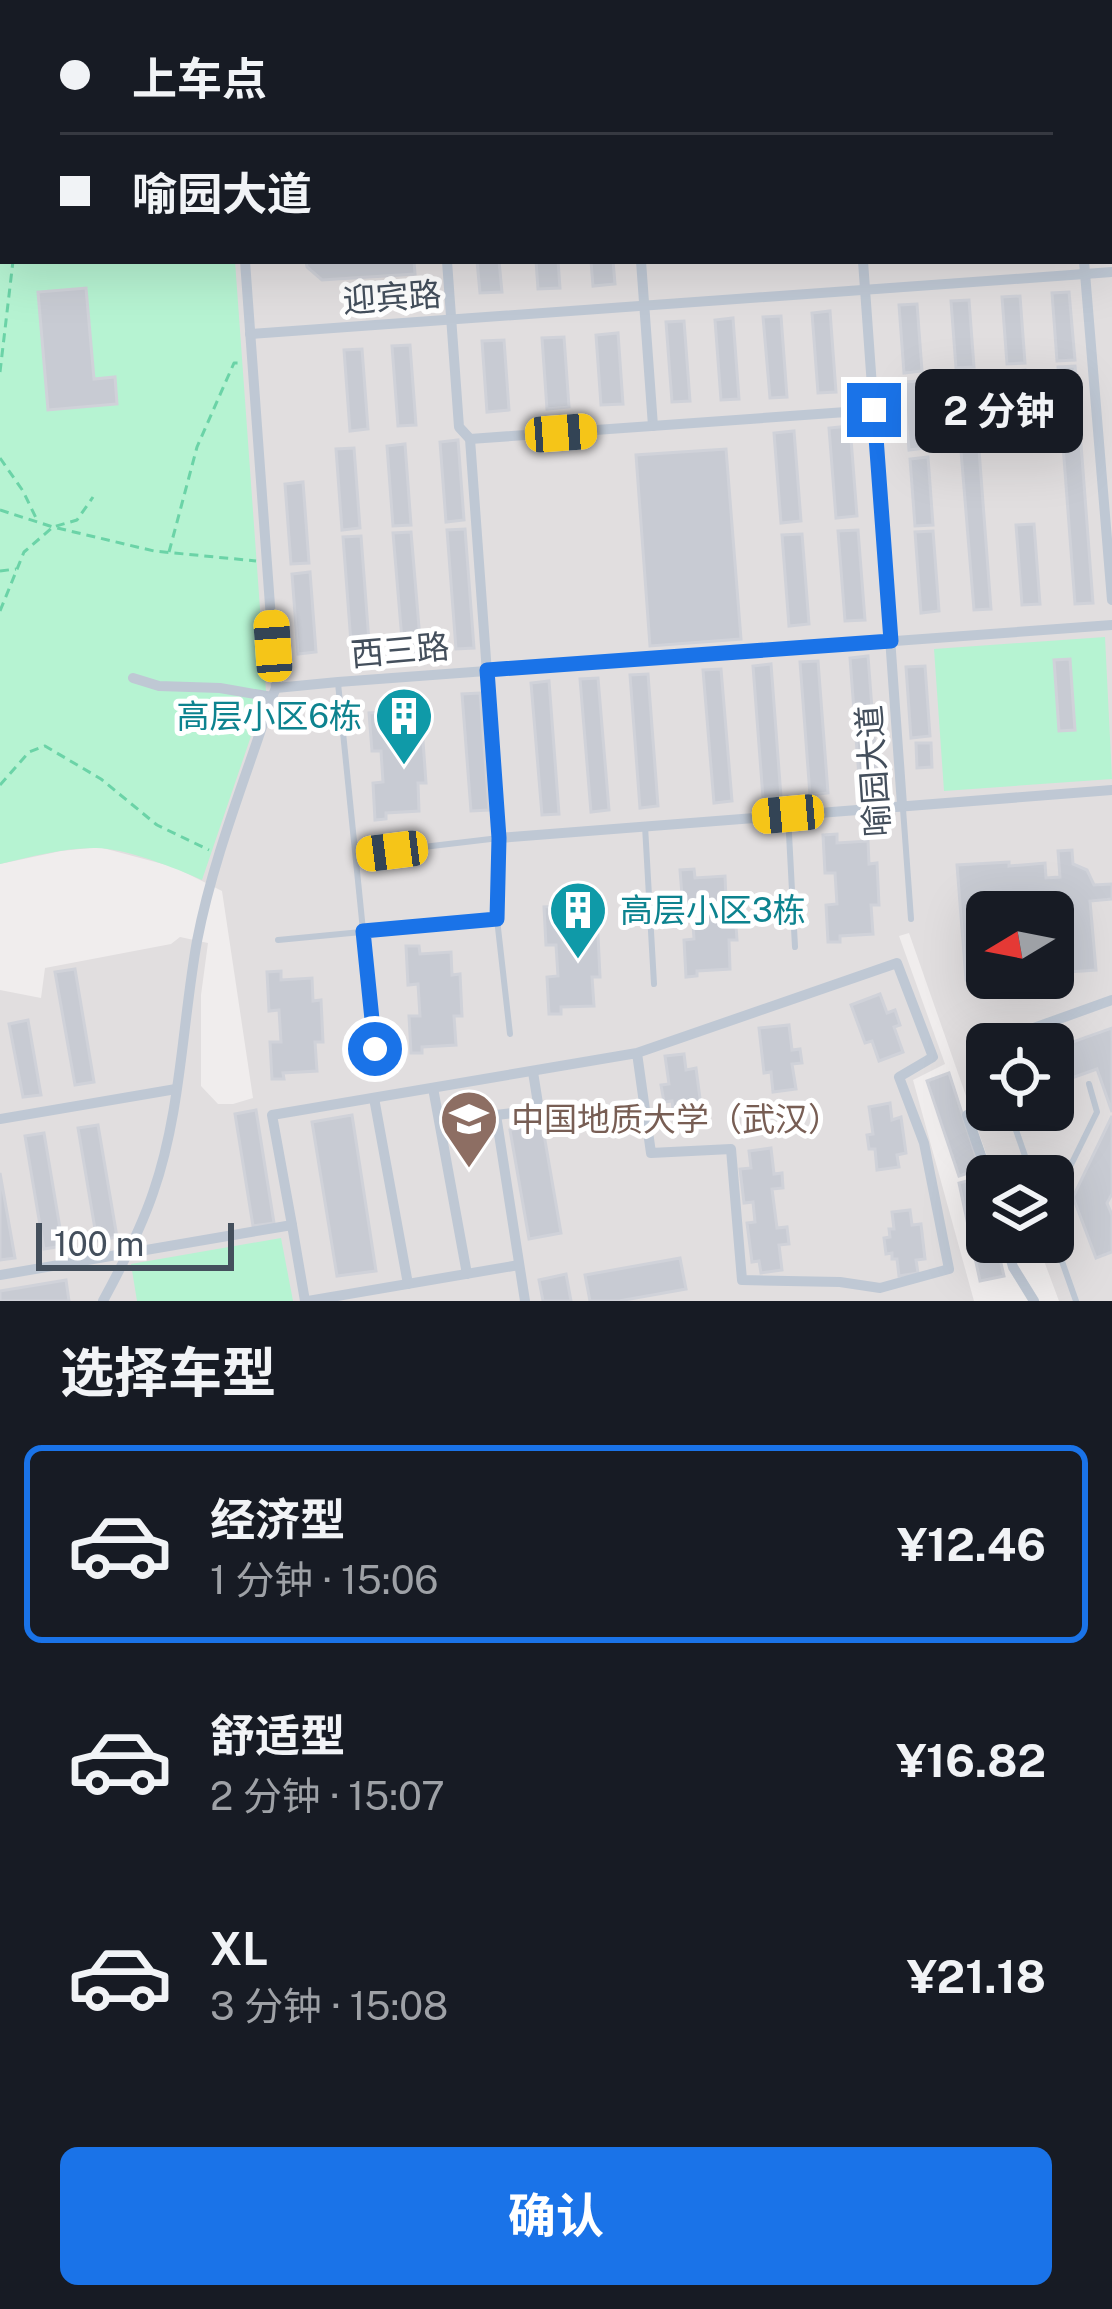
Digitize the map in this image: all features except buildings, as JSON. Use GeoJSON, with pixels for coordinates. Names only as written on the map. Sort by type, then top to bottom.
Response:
{"type":"FeatureCollection","features":[{"type":"Feature","properties":{"kind":"street"},"geometry":{"type":"LineString","coordinates":[[103,1301],[154,1191],[176,1089],[198,939],[220,855],[274,692],[245,264]]}},
{"type":"Feature","properties":{"kind":"street"},"geometry":{"type":"LineString","coordinates":[[447,264],[459,427],[470,439],[499,838],[1112,790]]}},
{"type":"Feature","properties":{"kind":"street"},"geometry":{"type":"LineString","coordinates":[[641,264],[652,426]]}},
{"type":"Feature","properties":{"kind":"street","name":"喻园大道"},"geometry":{"type":"LineString","coordinates":[[863,264],[902,805]]}},
{"type":"Feature","properties":{"kind":"street"},"geometry":{"type":"LineString","coordinates":[[1085,267],[1112,600]]}},
{"type":"Feature","properties":{"kind":"street","name":"迎宾路"},"geometry":{"type":"LineString","coordinates":[[250,334],[866,289],[1085,267],[1112,272]]}},
{"type":"Feature","properties":{"kind":"street"},"geometry":{"type":"LineString","coordinates":[[470,439],[874,410]]}},
{"type":"Feature","properties":{"kind":"street","name":"西三路"},"geometry":{"type":"LineString","coordinates":[[133,678],[159,686],[274,692],[487,670],[1112,625]]}},
{"type":"Feature","properties":{"kind":"street"},"geometry":{"type":"LineString","coordinates":[[519,1265],[306,1301],[272,1114],[637,1053],[897,963],[933,1057],[899,1077],[924,1143],[949,1269],[880,1288],[840,1282],[742,1280],[731,1149],[651,1154],[637,1053]]}},
{"type":"Feature","properties":{"kind":"street"},"geometry":{"type":"LineString","coordinates":[[1052,1023],[1112,1000]]}},
{"type":"Feature","properties":{"kind":"street"},"geometry":{"type":"LineString","coordinates":[[525,1301],[496,1115],[539,1110],[533,1072]]}},
{"type":"Feature","properties":{"kind":"street"},"geometry":{"type":"LineString","coordinates":[[434,1088],[467,1274]]}},
{"type":"Feature","properties":{"kind":"street"},"geometry":{"type":"LineString","coordinates":[[0,1119],[176,1089]]}},
{"type":"Feature","properties":{"kind":"street"},"geometry":{"type":"LineString","coordinates":[[374,1098],[408,1284]]}},
{"type":"Feature","properties":{"kind":"street"},"geometry":{"type":"LineString","coordinates":[[0,1275],[292,1225]]}},
{"type":"Feature","properties":{"kind":"street"},"geometry":{"type":"LineString","coordinates":[[1011,1263],[1034,1301]]}},
{"type":"Feature","properties":{"kind":"street"},"geometry":{"type":"LineString","coordinates":[[840,1282],[843,1301]]}},
{"type":"Feature","properties":{"kind":"lane"},"geometry":{"type":"LineString","coordinates":[[338,682],[375,1049]]}},
{"type":"Feature","properties":{"kind":"lane","name":"喻园大道"},"geometry":{"type":"LineString","coordinates":[[902,805],[910,919]]}},
{"type":"Feature","properties":{"kind":"lane"},"geometry":{"type":"LineString","coordinates":[[788,814],[795,947]]}},
{"type":"Feature","properties":{"kind":"lane"},"geometry":{"type":"LineString","coordinates":[[645,826],[654,984]]}},
{"type":"Feature","properties":{"kind":"lane"},"geometry":{"type":"LineString","coordinates":[[356,855],[499,838],[497,919],[510,1034]]}},
{"type":"Feature","properties":{"kind":"lane"},"geometry":{"type":"LineString","coordinates":[[278,940],[497,919]]}},
{"type":"Feature","properties":{"kind":"lane"},"geometry":{"type":"LineString","coordinates":[[1074,1159],[1097,1112],[1089,1084]]}},
{"type":"Feature","properties":{"kind":"lane"},"geometry":{"type":"LineString","coordinates":[[1063,1263],[1076,1301]]}},
{"type":"Feature","properties":{"kind":"path"},"geometry":{"type":"LineString","coordinates":[[0,372],[13,264]]}},
{"type":"Feature","properties":{"kind":"path"},"geometry":{"type":"LineString","coordinates":[[169,553],[197,447],[233,363],[252,361]]}},
{"type":"Feature","properties":{"kind":"path"},"geometry":{"type":"LineString","coordinates":[[0,458],[38,522]]}},
{"type":"Feature","properties":{"kind":"path"},"geometry":{"type":"LineString","coordinates":[[0,611],[23,551],[52,527],[77,520],[93,497]]}},
{"type":"Feature","properties":{"kind":"path"},"geometry":{"type":"LineString","coordinates":[[0,510],[52,527],[169,553],[267,562]]}},
{"type":"Feature","properties":{"kind":"path"},"geometry":{"type":"LineString","coordinates":[[0,571],[18,569]]}},
{"type":"Feature","properties":{"kind":"path"},"geometry":{"type":"LineString","coordinates":[[0,785],[29,752],[45,746],[101,779],[158,825],[220,855]]}},
{"type":"Feature","properties":{"kind":"shaded area"},"geometry":{"type":"Polygon","coordinates":[[[0,264],[1112,264],[1112,1301],[1059,1301],[1045,1263],[1074,1263],[1074,1155],[987,1155],[978,1131],[1074,1131],[1074,1023],[966,1023],[966,1096],[909,933],[899,936],[945,1064],[913,1080],[974,1301],[0,1301],[0,990],[41,998],[45,968],[171,944],[180,937],[208,943],[201,995],[201,1086],[218,1104],[253,1098],[222,891],[174,867],[99,847],[0,864],[0,264]]]}},
{"type":"Feature","properties":{"kind":"green space"},"geometry":{"type":"Polygon","coordinates":[[[0,264],[235,264],[266,692],[202,880],[149,859],[106,849],[58,851],[0,864],[0,264]]]}},
{"type":"Feature","properties":{"kind":"green space"},"geometry":{"type":"Polygon","coordinates":[[[1105,637],[1112,779],[944,791],[934,649],[1105,637]]]}},
{"type":"Feature","properties":{"kind":"green space"},"geometry":{"type":"Polygon","coordinates":[[[281,1238],[293,1301],[137,1301],[131,1264],[281,1238]]]}},
{"type":"Feature","properties":{"kind":"place","name":"高层小区6栋"},"geometry":{"type":"Point","coordinates":[404,767]}},
{"type":"Feature","properties":{"kind":"place","name":"高层小区3栋"},"geometry":{"type":"Point","coordinates":[578,961]}},
{"type":"Feature","properties":{"kind":"place","name":"中国地质大学（武汉）"},"geometry":{"type":"Point","coordinates":[469,1170]}},
{"type":"Feature","properties":{"kind":"route"},"geometry":{"type":"LineString","coordinates":[[375,1049],[363,931],[497,919],[499,838],[487,670],[891,641],[874,410]]}}]}
